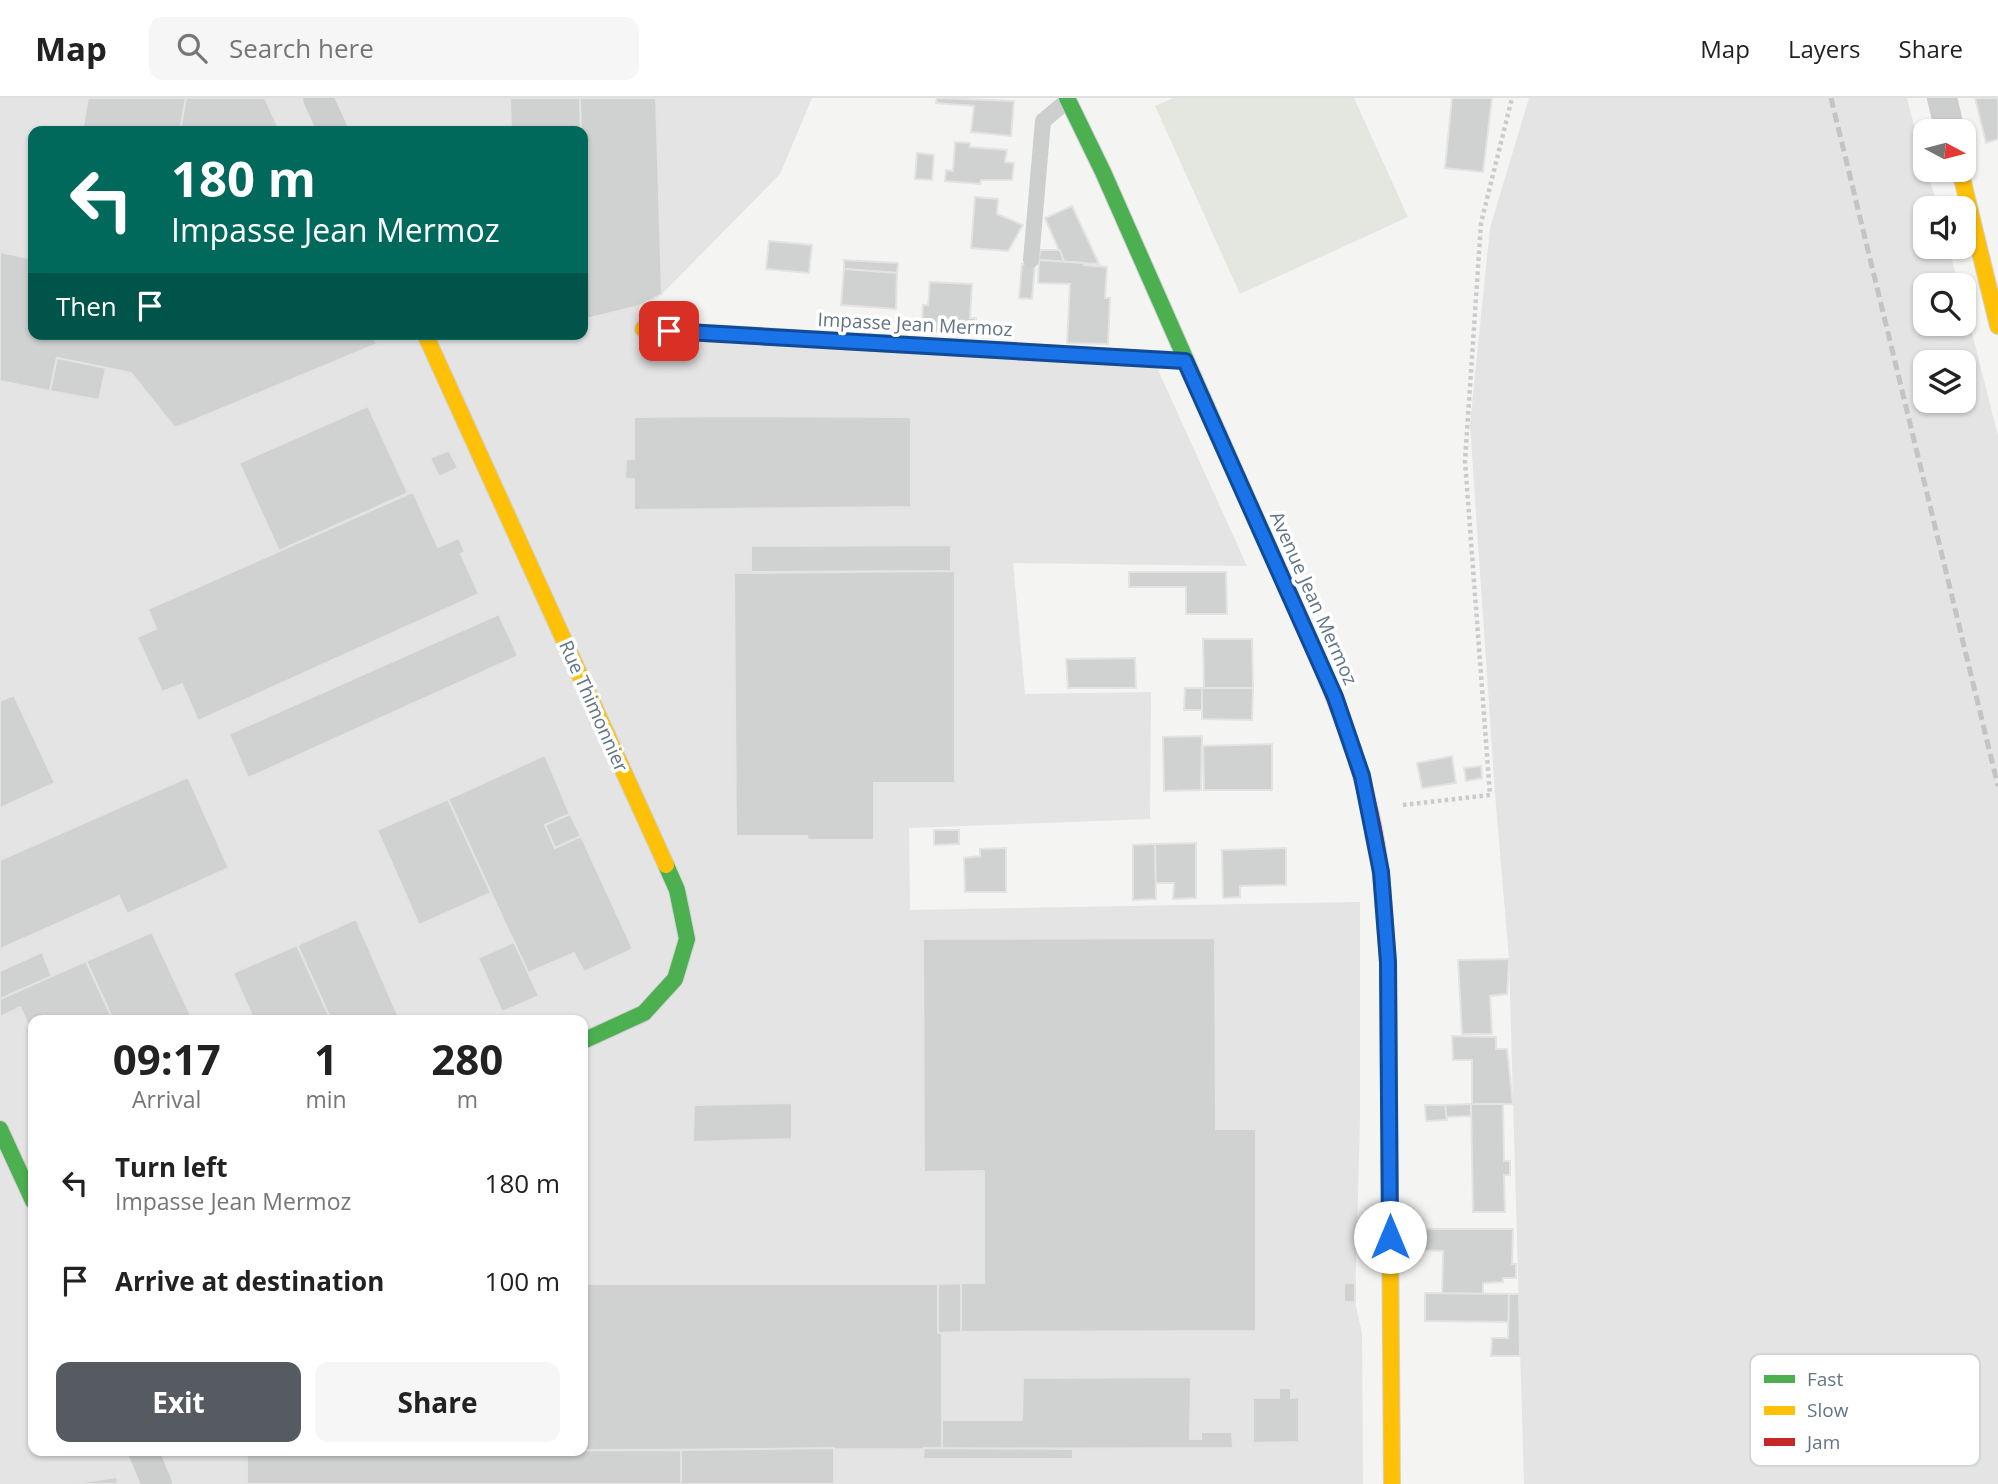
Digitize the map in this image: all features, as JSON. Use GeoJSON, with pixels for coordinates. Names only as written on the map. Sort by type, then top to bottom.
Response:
{"type":"FeatureCollection","features":[{"type":"Feature","properties":{"kind":"street"},"geometry":{"type":"LineString","coordinates":[[318,98],[331,126]]}},
{"type":"Feature","properties":{"kind":"street"},"geometry":{"type":"LineString","coordinates":[[1942,98],[1947,119]]}},
{"type":"Feature","properties":{"kind":"street","name":"Avenue Jean Mermoz"},"geometry":{"type":"LineString","coordinates":[[1067,99],[1103,172],[1335,697],[1362,776],[1381,872],[1388,962],[1392,1484]]}},
{"type":"Feature","properties":{"kind":"street"},"geometry":{"type":"LineString","coordinates":[[1964,182],[1993,279],[1998,326]]}},
{"type":"Feature","properties":{"kind":"street","name":"Impasse Jean Mermoz"},"geometry":{"type":"LineString","coordinates":[[643,330],[1185,361]]}},
{"type":"Feature","properties":{"kind":"street","name":"Rue Thimonnier"},"geometry":{"type":"LineString","coordinates":[[428,340],[677,890],[687,939],[675,979],[644,1013],[588,1039]]}},
{"type":"Feature","properties":{"kind":"street"},"geometry":{"type":"LineString","coordinates":[[0,1129],[28,1190]]}},
{"type":"Feature","properties":{"kind":"street"},"geometry":{"type":"LineString","coordinates":[[145,1456],[157,1484]]}},
{"type":"Feature","properties":{"kind":"lane"},"geometry":{"type":"LineString","coordinates":[[1031,260],[1043,121],[1067,99]]}},
{"type":"Feature","properties":{"kind":"path"},"geometry":{"type":"LineString","coordinates":[[1369,809],[1490,795],[1465,461],[1481,223],[1512,98]]}},
{"type":"Feature","properties":{"kind":"shaded area"},"geometry":{"type":"Polygon","coordinates":[[[0,98],[812,98],[780,174],[662,294],[639,306],[643,329],[1153,359],[1247,566],[1013,563],[1025,694],[1151,692],[1150,819],[909,828],[910,910],[1360,902],[1360,1119],[1355,1302],[1362,1333],[1363,1484],[0,1484],[0,98]]]}},
{"type":"Feature","properties":{"kind":"shaded area"},"geometry":{"type":"Polygon","coordinates":[[[1173,98],[1354,98],[1408,217],[1240,294],[1155,106],[1173,98]]]}},
{"type":"Feature","properties":{"kind":"shaded area"},"geometry":{"type":"Polygon","coordinates":[[[1529,98],[1907,98],[1913,122],[1913,182],[1930,182],[1935,196],[1913,196],[1913,259],[1951,259],[1956,273],[1913,273],[1913,336],[1973,336],[1998,436],[1998,1484],[1524,1484],[1509,959],[1470,424],[1490,228],[1529,98]]]}},
{"type":"Feature","properties":{"kind":"building"},"geometry":{"type":"Polygon","coordinates":[[[88,98],[186,98],[181,126],[83,126],[88,98]]]}},
{"type":"Feature","properties":{"kind":"building"},"geometry":{"type":"Polygon","coordinates":[[[186,98],[265,98],[278,126],[181,126],[186,98]]]}},
{"type":"Feature","properties":{"kind":"building"},"geometry":{"type":"Polygon","coordinates":[[[510,98],[580,98],[581,126],[511,126],[510,98]]]}},
{"type":"Feature","properties":{"kind":"building"},"geometry":{"type":"Polygon","coordinates":[[[580,98],[656,98],[662,294],[639,306],[588,319],[588,126],[581,126],[580,98]]]}},
{"type":"Feature","properties":{"kind":"building"},"geometry":{"type":"Polygon","coordinates":[[[937,98],[1014,101],[1011,136],[971,132],[974,106],[936,103],[937,98]]]}},
{"type":"Feature","properties":{"kind":"building"},"geometry":{"type":"Polygon","coordinates":[[[1452,98],[1492,98],[1483,172],[1445,168],[1452,98]]]}},
{"type":"Feature","properties":{"kind":"building"},"geometry":{"type":"Polygon","coordinates":[[[1975,98],[1998,98],[1998,139],[1986,143],[1975,98]]]}},
{"type":"Feature","properties":{"kind":"building"},"geometry":{"type":"Polygon","coordinates":[[[955,142],[970,143],[970,147],[1007,150],[1005,162],[1014,163],[1012,180],[981,180],[980,184],[945,181],[946,170],[953,171],[955,142]]]}},
{"type":"Feature","properties":{"kind":"building"},"geometry":{"type":"Polygon","coordinates":[[[917,153],[934,155],[932,180],[915,179],[917,153]]]}},
{"type":"Feature","properties":{"kind":"building"},"geometry":{"type":"Polygon","coordinates":[[[975,197],[998,199],[997,214],[1023,225],[1008,251],[971,248],[975,197]]]}},
{"type":"Feature","properties":{"kind":"building"},"geometry":{"type":"Polygon","coordinates":[[[1072,206],[1099,264],[1064,262],[1045,218],[1072,206]]]}},
{"type":"Feature","properties":{"kind":"building"},"geometry":{"type":"Polygon","coordinates":[[[769,241],[812,245],[809,273],[766,269],[769,241]]]}},
{"type":"Feature","properties":{"kind":"building"},"geometry":{"type":"Polygon","coordinates":[[[1040,250],[1060,250],[1064,262],[1039,260],[1040,250]]]}},
{"type":"Feature","properties":{"kind":"building"},"geometry":{"type":"Polygon","coordinates":[[[0,252],[28,258],[28,340],[375,340],[377,344],[175,428],[131,373],[57,358],[50,391],[0,381],[0,252]]]}},
{"type":"Feature","properties":{"kind":"building"},"geometry":{"type":"Polygon","coordinates":[[[844,260],[898,263],[897,273],[844,269],[844,260]]]}},
{"type":"Feature","properties":{"kind":"building"},"geometry":{"type":"Polygon","coordinates":[[[1039,260],[1107,267],[1105,298],[1110,298],[1108,344],[1067,343],[1070,284],[1038,283],[1039,260]]]}},
{"type":"Feature","properties":{"kind":"building"},"geometry":{"type":"Polygon","coordinates":[[[1022,264],[1035,265],[1032,299],[1019,298],[1022,264]]]}},
{"type":"Feature","properties":{"kind":"building"},"geometry":{"type":"Polygon","coordinates":[[[844,269],[897,273],[896,309],[841,305],[844,269]]]}},
{"type":"Feature","properties":{"kind":"building"},"geometry":{"type":"Polygon","coordinates":[[[930,282],[972,284],[970,318],[976,318],[976,334],[916,331],[917,323],[922,323],[923,305],[928,305],[930,282]]]}},
{"type":"Feature","properties":{"kind":"building"},"geometry":{"type":"Polygon","coordinates":[[[57,358],[106,368],[99,400],[50,391],[57,358]]]}},
{"type":"Feature","properties":{"kind":"building"},"geometry":{"type":"Polygon","coordinates":[[[368,406],[408,493],[279,551],[239,463],[368,406]]]}},
{"type":"Feature","properties":{"kind":"building"},"geometry":{"type":"Polygon","coordinates":[[[634,417],[911,417],[911,507],[634,510],[634,479],[625,479],[626,459],[634,459],[634,417]]]}},
{"type":"Feature","properties":{"kind":"building"},"geometry":{"type":"Polygon","coordinates":[[[449,450],[458,468],[439,477],[430,458],[449,450]]]}},
{"type":"Feature","properties":{"kind":"building"},"geometry":{"type":"Polygon","coordinates":[[[413,492],[438,547],[459,538],[465,552],[461,554],[479,594],[198,721],[182,684],[162,692],[137,637],[156,629],[148,609],[413,492]]]}},
{"type":"Feature","properties":{"kind":"building"},"geometry":{"type":"Polygon","coordinates":[[[951,545],[951,571],[751,572],[751,546],[951,545]]]}},
{"type":"Feature","properties":{"kind":"building"},"geometry":{"type":"Polygon","coordinates":[[[955,571],[955,783],[874,783],[874,840],[736,836],[734,573],[955,571]]]}},
{"type":"Feature","properties":{"kind":"building"},"geometry":{"type":"Polygon","coordinates":[[[1129,572],[1226,572],[1227,614],[1186,614],[1186,587],[1129,587],[1129,572]]]}},
{"type":"Feature","properties":{"kind":"building"},"geometry":{"type":"Polygon","coordinates":[[[499,614],[518,656],[248,778],[229,734],[499,614]]]}},
{"type":"Feature","properties":{"kind":"building"},"geometry":{"type":"Polygon","coordinates":[[[1203,639],[1252,639],[1253,688],[1204,688],[1203,639]]]}},
{"type":"Feature","properties":{"kind":"building"},"geometry":{"type":"Polygon","coordinates":[[[1135,658],[1136,688],[1068,688],[1066,659],[1135,658]]]}},
{"type":"Feature","properties":{"kind":"building"},"geometry":{"type":"Polygon","coordinates":[[[1185,688],[1202,688],[1202,710],[1184,710],[1185,688]]]}},
{"type":"Feature","properties":{"kind":"building"},"geometry":{"type":"Polygon","coordinates":[[[1202,688],[1253,688],[1252,720],[1202,719],[1202,688]]]}},
{"type":"Feature","properties":{"kind":"building"},"geometry":{"type":"Polygon","coordinates":[[[14,695],[55,783],[0,808],[0,701],[14,695]]]}},
{"type":"Feature","properties":{"kind":"building"},"geometry":{"type":"Polygon","coordinates":[[[1202,736],[1201,790],[1164,791],[1163,737],[1202,736]]]}},
{"type":"Feature","properties":{"kind":"building"},"geometry":{"type":"Polygon","coordinates":[[[1272,744],[1272,790],[1204,790],[1203,746],[1272,744]]]}},
{"type":"Feature","properties":{"kind":"building"},"geometry":{"type":"Polygon","coordinates":[[[545,755],[570,814],[545,825],[555,848],[581,836],[633,949],[584,972],[574,953],[528,973],[448,799],[545,755]]]}},
{"type":"Feature","properties":{"kind":"building"},"geometry":{"type":"Polygon","coordinates":[[[1452,756],[1456,783],[1422,788],[1417,763],[1452,756]]]}},
{"type":"Feature","properties":{"kind":"building"},"geometry":{"type":"Polygon","coordinates":[[[1481,766],[1482,778],[1466,781],[1464,768],[1481,766]]]}},
{"type":"Feature","properties":{"kind":"building"},"geometry":{"type":"Polygon","coordinates":[[[188,777],[229,868],[127,914],[119,896],[0,949],[0,860],[188,777]]]}},
{"type":"Feature","properties":{"kind":"building"},"geometry":{"type":"Polygon","coordinates":[[[448,799],[491,893],[419,925],[377,830],[448,799]]]}},
{"type":"Feature","properties":{"kind":"building"},"geometry":{"type":"Polygon","coordinates":[[[570,814],[581,836],[555,848],[545,825],[570,814]]]}},
{"type":"Feature","properties":{"kind":"building"},"geometry":{"type":"Polygon","coordinates":[[[934,830],[959,830],[959,844],[934,845],[934,830]]]}},
{"type":"Feature","properties":{"kind":"building"},"geometry":{"type":"Polygon","coordinates":[[[1196,843],[1196,898],[1173,899],[1174,883],[1155,883],[1155,844],[1196,843]]]}},
{"type":"Feature","properties":{"kind":"building"},"geometry":{"type":"Polygon","coordinates":[[[1155,844],[1156,899],[1133,900],[1133,845],[1155,844]]]}},
{"type":"Feature","properties":{"kind":"building"},"geometry":{"type":"Polygon","coordinates":[[[1006,848],[1006,892],[965,892],[964,858],[980,856],[980,849],[1006,848]]]}},
{"type":"Feature","properties":{"kind":"building"},"geometry":{"type":"Polygon","coordinates":[[[1286,848],[1286,885],[1240,886],[1240,897],[1223,898],[1222,850],[1286,848]]]}},
{"type":"Feature","properties":{"kind":"building"},"geometry":{"type":"Polygon","coordinates":[[[356,919],[398,1015],[329,1015],[297,945],[356,919]]]}},
{"type":"Feature","properties":{"kind":"building"},"geometry":{"type":"Polygon","coordinates":[[[152,932],[191,1015],[111,1015],[86,961],[152,932]]]}},
{"type":"Feature","properties":{"kind":"building"},"geometry":{"type":"Polygon","coordinates":[[[1215,938],[1216,1129],[1256,1129],[1256,1331],[961,1332],[961,1283],[984,1283],[984,1171],[924,1172],[923,939],[1215,938]]]}},
{"type":"Feature","properties":{"kind":"building"},"geometry":{"type":"Polygon","coordinates":[[[514,942],[539,996],[502,1012],[478,958],[514,942]]]}},
{"type":"Feature","properties":{"kind":"building"},"geometry":{"type":"Polygon","coordinates":[[[297,945],[329,1015],[252,1015],[233,973],[297,945]]]}},
{"type":"Feature","properties":{"kind":"building"},"geometry":{"type":"Polygon","coordinates":[[[42,952],[52,977],[0,999],[0,971],[42,952]]]}},
{"type":"Feature","properties":{"kind":"building"},"geometry":{"type":"Polygon","coordinates":[[[1509,959],[1507,994],[1490,996],[1492,1034],[1462,1034],[1458,960],[1509,959]]]}},
{"type":"Feature","properties":{"kind":"building"},"geometry":{"type":"Polygon","coordinates":[[[86,961],[111,1015],[28,1015],[28,1024],[20,1007],[0,1017],[0,999],[86,961]]]}},
{"type":"Feature","properties":{"kind":"building"},"geometry":{"type":"Polygon","coordinates":[[[1452,1036],[1496,1037],[1496,1049],[1507,1049],[1513,1104],[1472,1105],[1472,1060],[1453,1060],[1452,1036]]]}},
{"type":"Feature","properties":{"kind":"building"},"geometry":{"type":"Polygon","coordinates":[[[792,1103],[792,1139],[693,1142],[694,1105],[792,1103]]]}},
{"type":"Feature","properties":{"kind":"building"},"geometry":{"type":"Polygon","coordinates":[[[1471,1104],[1503,1104],[1504,1161],[1510,1161],[1510,1175],[1504,1175],[1505,1212],[1473,1212],[1471,1104]]]}},
{"type":"Feature","properties":{"kind":"building"},"geometry":{"type":"Polygon","coordinates":[[[1471,1104],[1471,1116],[1446,1117],[1445,1105],[1471,1104]]]}},
{"type":"Feature","properties":{"kind":"building"},"geometry":{"type":"Polygon","coordinates":[[[1425,1105],[1445,1105],[1447,1120],[1426,1121],[1425,1105]]]}},
{"type":"Feature","properties":{"kind":"building"},"geometry":{"type":"Polygon","coordinates":[[[1425,1229],[1513,1229],[1512,1264],[1516,1264],[1516,1278],[1483,1283],[1483,1294],[1442,1294],[1443,1251],[1425,1250],[1425,1229]]]}},
{"type":"Feature","properties":{"kind":"building"},"geometry":{"type":"Polygon","coordinates":[[[961,1283],[961,1332],[938,1333],[938,1284],[961,1283]]]}},
{"type":"Feature","properties":{"kind":"building"},"geometry":{"type":"Polygon","coordinates":[[[1344,1283],[1355,1283],[1355,1302],[1344,1302],[1344,1283]]]}},
{"type":"Feature","properties":{"kind":"building"},"geometry":{"type":"Polygon","coordinates":[[[588,1284],[938,1284],[938,1333],[942,1333],[942,1449],[588,1450],[588,1284]]]}},
{"type":"Feature","properties":{"kind":"building"},"geometry":{"type":"Polygon","coordinates":[[[1425,1293],[1509,1294],[1510,1322],[1425,1321],[1425,1293]]]}},
{"type":"Feature","properties":{"kind":"building"},"geometry":{"type":"Polygon","coordinates":[[[1509,1294],[1519,1294],[1520,1356],[1491,1356],[1492,1338],[1508,1338],[1509,1294]]]}},
{"type":"Feature","properties":{"kind":"building"},"geometry":{"type":"Polygon","coordinates":[[[1191,1377],[1190,1439],[1201,1439],[1201,1432],[1232,1432],[1233,1448],[942,1449],[942,1420],[1022,1420],[1023,1378],[1191,1377]]]}},
{"type":"Feature","properties":{"kind":"building"},"geometry":{"type":"Polygon","coordinates":[[[1279,1388],[1291,1388],[1291,1398],[1299,1397],[1299,1442],[1253,1443],[1253,1398],[1279,1398],[1279,1388]]]}},
{"type":"Feature","properties":{"kind":"building"},"geometry":{"type":"Polygon","coordinates":[[[834,1448],[834,1484],[681,1484],[681,1450],[834,1448]]]}},
{"type":"Feature","properties":{"kind":"building"},"geometry":{"type":"Polygon","coordinates":[[[924,1448],[1073,1449],[1073,1459],[923,1459],[924,1448]]]}},
{"type":"Feature","properties":{"kind":"building"},"geometry":{"type":"Polygon","coordinates":[[[588,1450],[681,1450],[681,1484],[247,1484],[247,1456],[588,1456],[588,1450]]]}},
{"type":"Feature","properties":{"kind":"building"},"geometry":{"type":"Polygon","coordinates":[[[117,1477],[118,1484],[70,1484],[117,1477]]]}},
{"type":"Feature","properties":{"kind":"railway"},"geometry":{"type":"LineString","coordinates":[[1831,98],[1998,786]]}},
{"type":"Feature","properties":{"kind":"traffic: fast"},"geometry":{"type":"LineString","coordinates":[[1067,98],[1103,172],[1280,573]]}},
{"type":"Feature","properties":{"kind":"traffic: fast"},"geometry":{"type":"LineString","coordinates":[[588,1039],[644,1013],[675,979],[687,939],[677,890],[666,865]]}},
{"type":"Feature","properties":{"kind":"traffic: fast"},"geometry":{"type":"LineString","coordinates":[[0,1129],[28,1190]]}},
{"type":"Feature","properties":{"kind":"traffic: slow"},"geometry":{"type":"LineString","coordinates":[[1963,182],[1998,326]]}},
{"type":"Feature","properties":{"kind":"traffic: slow"},"geometry":{"type":"LineString","coordinates":[[643,329],[1077,355]]}},
{"type":"Feature","properties":{"kind":"traffic: slow"},"geometry":{"type":"LineString","coordinates":[[428,340],[666,865]]}},
{"type":"Feature","properties":{"kind":"traffic: slow"},"geometry":{"type":"LineString","coordinates":[[1382,886],[1388,962],[1392,1484]]}},
{"type":"Feature","properties":{"kind":"traffic: jam"},"geometry":{"type":"LineString","coordinates":[[1077,355],[1185,361]]}},
{"type":"Feature","properties":{"kind":"traffic: jam"},"geometry":{"type":"LineString","coordinates":[[1280,573],[1330,687],[1358,765],[1369,804],[1382,886]]}},
{"type":"Feature","properties":{"kind":"route"},"geometry":{"type":"LineString","coordinates":[[669,331],[1185,361],[1335,697],[1362,776],[1381,872],[1388,962],[1390,1237]]}}]}
